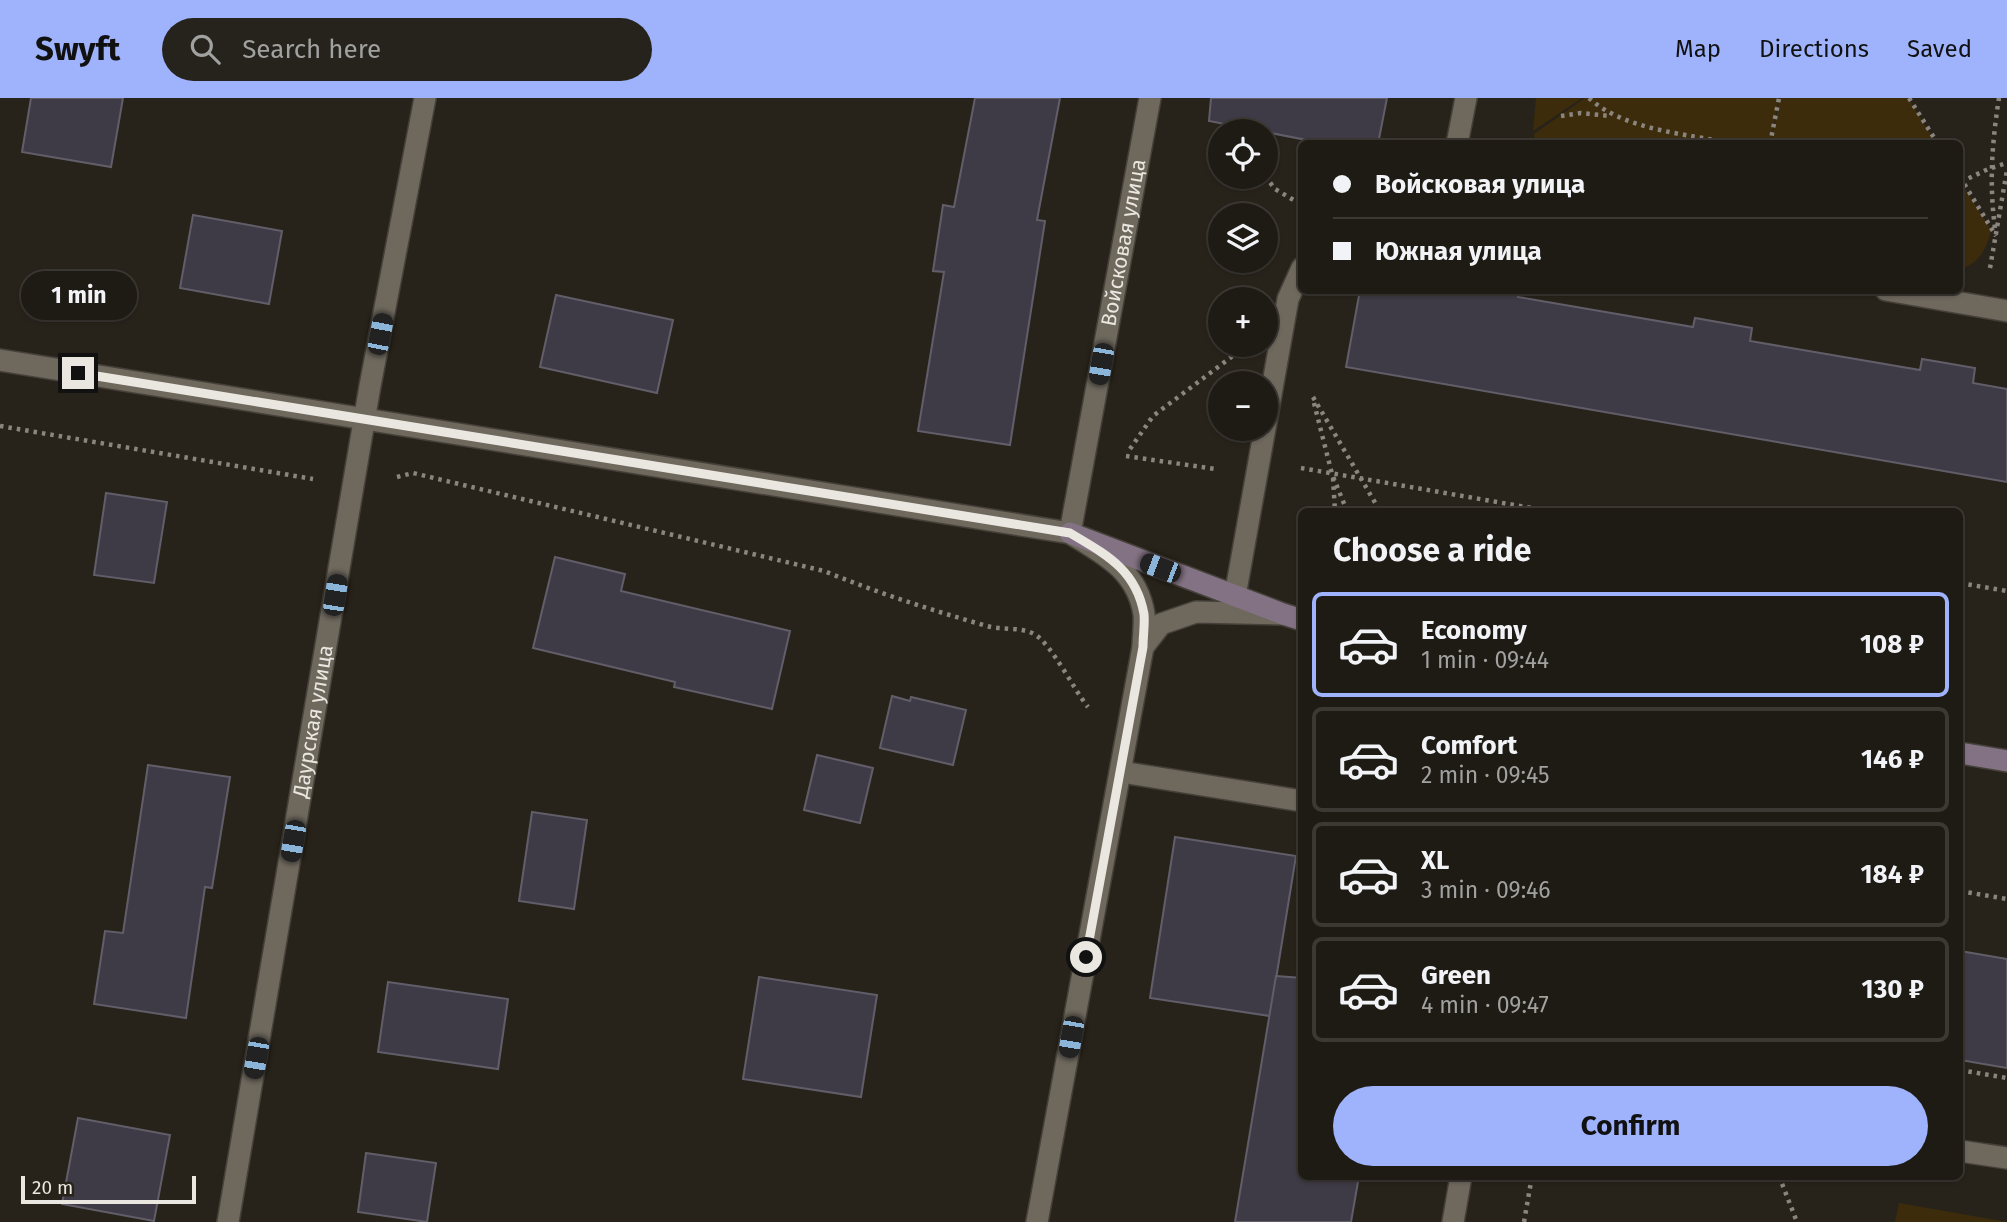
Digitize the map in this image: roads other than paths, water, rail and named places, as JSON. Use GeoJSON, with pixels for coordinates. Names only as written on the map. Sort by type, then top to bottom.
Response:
{"type":"FeatureCollection","features":[{"type":"Feature","properties":{"kind":"main road"},"geometry":{"type":"LineString","coordinates":[[1070,533],[1292,617]]}},
{"type":"Feature","properties":{"kind":"main road"},"geometry":{"type":"LineString","coordinates":[[1963,754],[2007,761]]}},
{"type":"Feature","properties":{"kind":"street","name":"Даурская улица"},"geometry":{"type":"LineString","coordinates":[[228,1222],[365,420],[425,98]]}},
{"type":"Feature","properties":{"kind":"street","name":"Войсковая улица"},"geometry":{"type":"LineString","coordinates":[[1070,533],[1150,98]]}},
{"type":"Feature","properties":{"kind":"street"},"geometry":{"type":"LineString","coordinates":[[1458,140],[1466,98]]}},
{"type":"Feature","properties":{"kind":"street"},"geometry":{"type":"LineString","coordinates":[[1235,596],[1289,299],[1298,278]]}},
{"type":"Feature","properties":{"kind":"street"},"geometry":{"type":"LineString","coordinates":[[1909,294],[2007,311]]}},
{"type":"Feature","properties":{"kind":"street"},"geometry":{"type":"LineString","coordinates":[[0,360],[1070,533],[1124,568],[1144,614],[1143,647],[1037,1222]]}},
{"type":"Feature","properties":{"kind":"street"},"geometry":{"type":"LineString","coordinates":[[1143,647],[1161,624],[1196,612],[1292,617]]}},
{"type":"Feature","properties":{"kind":"street"},"geometry":{"type":"LineString","coordinates":[[1121,772],[1298,800]]}},
{"type":"Feature","properties":{"kind":"street"},"geometry":{"type":"LineString","coordinates":[[1963,1151],[2007,1158]]}},
{"type":"Feature","properties":{"kind":"street"},"geometry":{"type":"LineString","coordinates":[[1453,1222],[1460,1180]]}}]}
